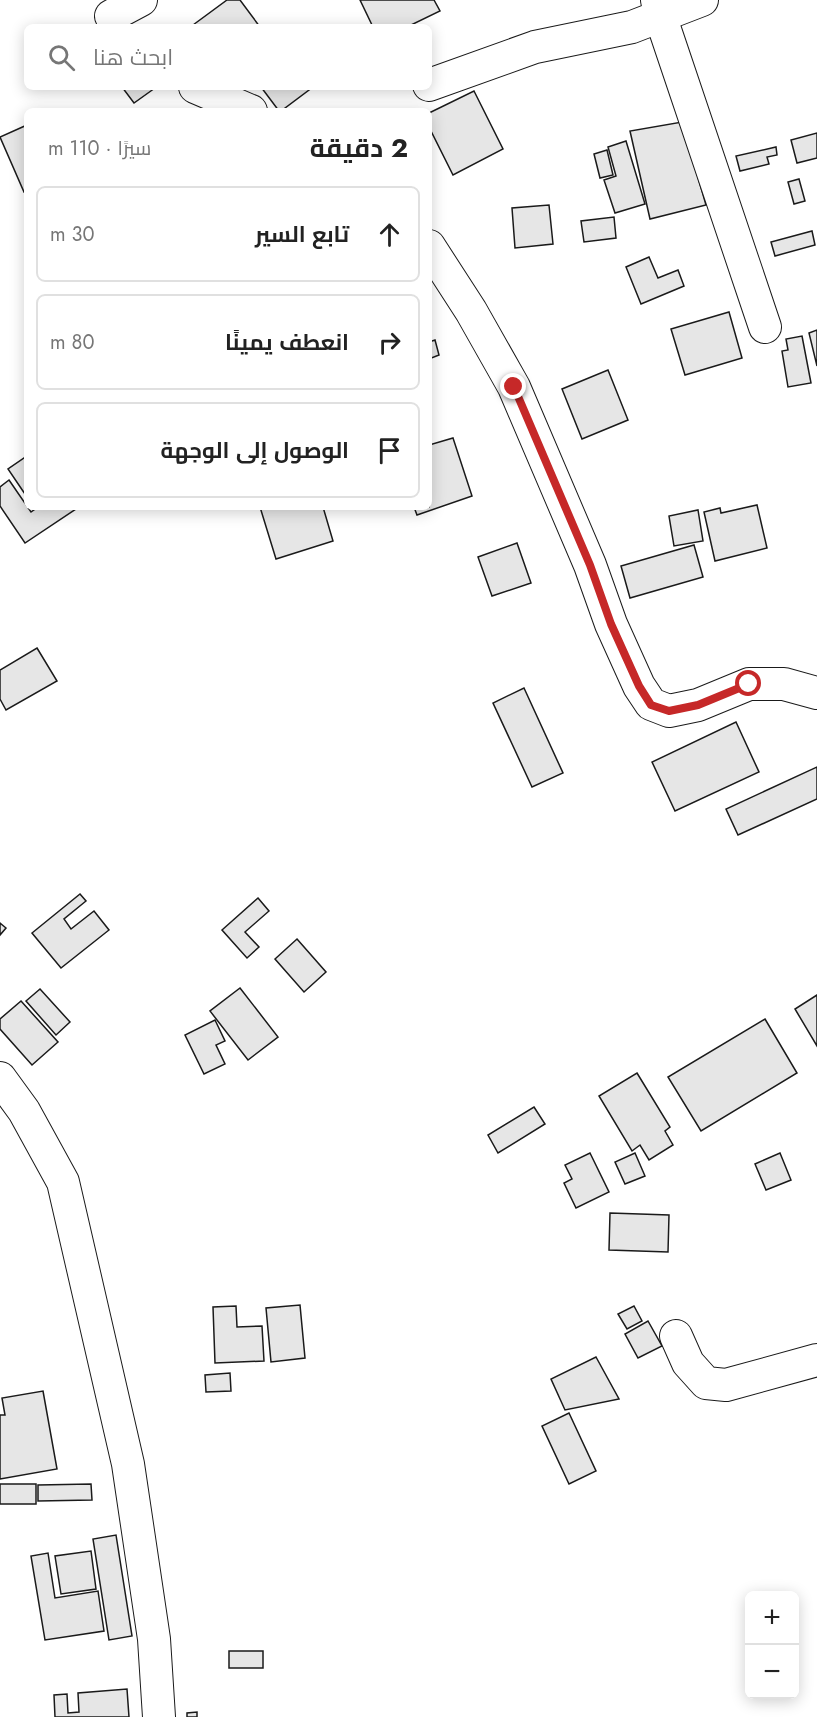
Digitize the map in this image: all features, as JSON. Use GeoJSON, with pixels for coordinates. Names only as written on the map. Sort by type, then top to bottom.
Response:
{"type":"FeatureCollection","features":[{"type":"Feature","properties":{"kind":"street"},"geometry":{"type":"LineString","coordinates":[[110,14],[141,0]]}},
{"type":"Feature","properties":{"kind":"street"},"geometry":{"type":"LineString","coordinates":[[432,83],[535,47],[632,27],[658,7],[702,0]]}},
{"type":"Feature","properties":{"kind":"street"},"geometry":{"type":"LineString","coordinates":[[658,7],[765,327]]}},
{"type":"Feature","properties":{"kind":"street"},"geometry":{"type":"LineString","coordinates":[[202,90],[244,108]]}},
{"type":"Feature","properties":{"kind":"street"},"geometry":{"type":"LineString","coordinates":[[432,251],[471,312],[514,387],[590,565],[611,624],[639,686],[651,705],[669,711],[698,705],[749,684],[784,684],[817,693]]}},
{"type":"Feature","properties":{"kind":"street"},"geometry":{"type":"LineString","coordinates":[[0,1078],[24,1111],[63,1182],[128,1464],[154,1639],[159,1717]]}},
{"type":"Feature","properties":{"kind":"street"},"geometry":{"type":"LineString","coordinates":[[676,1336],[688,1363],[706,1383],[726,1384],[817,1360]]}},
{"type":"Feature","properties":{"kind":"building"},"geometry":{"type":"Polygon","coordinates":[[[227,0],[240,0],[258,24],[194,24],[227,0]]]}},
{"type":"Feature","properties":{"kind":"building"},"geometry":{"type":"Polygon","coordinates":[[[360,0],[434,0],[440,11],[413,24],[372,24],[360,0]]]}},
{"type":"Feature","properties":{"kind":"building"},"geometry":{"type":"Polygon","coordinates":[[[124,90],[152,90],[134,103],[124,90]]]}},
{"type":"Feature","properties":{"kind":"building"},"geometry":{"type":"Polygon","coordinates":[[[263,90],[309,90],[285,108],[277,108],[263,90]]]}},
{"type":"Feature","properties":{"kind":"building"},"geometry":{"type":"Polygon","coordinates":[[[474,91],[503,149],[453,175],[432,133],[432,112],[474,91]]]}},
{"type":"Feature","properties":{"kind":"building"},"geometry":{"type":"Polygon","coordinates":[[[682,122],[706,205],[650,219],[630,131],[682,122]]]}},
{"type":"Feature","properties":{"kind":"building"},"geometry":{"type":"Polygon","coordinates":[[[24,126],[24,192],[0,137],[24,126]]]}},
{"type":"Feature","properties":{"kind":"building"},"geometry":{"type":"Polygon","coordinates":[[[817,133],[817,158],[797,163],[791,140],[817,133]]]}},
{"type":"Feature","properties":{"kind":"building"},"geometry":{"type":"Polygon","coordinates":[[[626,141],[645,204],[615,213],[604,180],[616,176],[608,147],[626,141]]]}},
{"type":"Feature","properties":{"kind":"building"},"geometry":{"type":"Polygon","coordinates":[[[776,147],[777,155],[767,157],[769,164],[740,171],[736,156],[776,147]]]}},
{"type":"Feature","properties":{"kind":"building"},"geometry":{"type":"Polygon","coordinates":[[[607,150],[613,175],[600,178],[594,154],[607,150]]]}},
{"type":"Feature","properties":{"kind":"building"},"geometry":{"type":"Polygon","coordinates":[[[799,179],[805,201],[794,204],[788,182],[799,179]]]}},
{"type":"Feature","properties":{"kind":"building"},"geometry":{"type":"Polygon","coordinates":[[[549,205],[553,244],[515,248],[512,208],[549,205]]]}},
{"type":"Feature","properties":{"kind":"building"},"geometry":{"type":"Polygon","coordinates":[[[614,217],[616,238],[584,242],[581,221],[614,217]]]}},
{"type":"Feature","properties":{"kind":"building"},"geometry":{"type":"Polygon","coordinates":[[[812,231],[815,245],[775,256],[771,242],[812,231]]]}},
{"type":"Feature","properties":{"kind":"building"},"geometry":{"type":"Polygon","coordinates":[[[649,257],[658,278],[678,270],[684,286],[641,304],[626,267],[649,257]]]}},
{"type":"Feature","properties":{"kind":"building"},"geometry":{"type":"Polygon","coordinates":[[[729,312],[742,358],[685,375],[671,329],[729,312]]]}},
{"type":"Feature","properties":{"kind":"building"},"geometry":{"type":"Polygon","coordinates":[[[817,330],[817,366],[809,333],[817,330]]]}},
{"type":"Feature","properties":{"kind":"building"},"geometry":{"type":"Polygon","coordinates":[[[802,336],[811,383],[788,387],[782,351],[788,350],[786,339],[802,336]]]}},
{"type":"Feature","properties":{"kind":"building"},"geometry":{"type":"Polygon","coordinates":[[[435,340],[439,355],[432,358],[432,341],[435,340]]]}},
{"type":"Feature","properties":{"kind":"building"},"geometry":{"type":"Polygon","coordinates":[[[608,370],[628,420],[582,439],[562,389],[608,370]]]}},
{"type":"Feature","properties":{"kind":"building"},"geometry":{"type":"Polygon","coordinates":[[[453,438],[472,496],[432,510],[432,444],[453,438]]]}},
{"type":"Feature","properties":{"kind":"building"},"geometry":{"type":"Polygon","coordinates":[[[24,458],[24,493],[8,469],[24,458]]]}},
{"type":"Feature","properties":{"kind":"building"},"geometry":{"type":"Polygon","coordinates":[[[9,480],[24,502],[24,510],[31,512],[34,510],[74,510],[25,543],[0,506],[0,487],[9,480]]]}},
{"type":"Feature","properties":{"kind":"building"},"geometry":{"type":"Polygon","coordinates":[[[757,505],[767,548],[715,561],[704,512],[720,508],[721,513],[757,505]]]}},
{"type":"Feature","properties":{"kind":"building"},"geometry":{"type":"Polygon","coordinates":[[[261,510],[324,510],[333,541],[276,559],[261,510]]]}},
{"type":"Feature","properties":{"kind":"building"},"geometry":{"type":"Polygon","coordinates":[[[415,510],[431,510],[417,515],[415,510]]]}},
{"type":"Feature","properties":{"kind":"building"},"geometry":{"type":"Polygon","coordinates":[[[698,510],[703,541],[674,546],[669,516],[698,510]]]}},
{"type":"Feature","properties":{"kind":"building"},"geometry":{"type":"Polygon","coordinates":[[[517,543],[531,583],[492,596],[478,557],[517,543]]]}},
{"type":"Feature","properties":{"kind":"building"},"geometry":{"type":"Polygon","coordinates":[[[694,545],[703,577],[630,598],[621,566],[694,545]]]}},
{"type":"Feature","properties":{"kind":"building"},"geometry":{"type":"Polygon","coordinates":[[[37,648],[57,681],[6,710],[0,699],[0,670],[37,648]]]}},
{"type":"Feature","properties":{"kind":"building"},"geometry":{"type":"Polygon","coordinates":[[[524,688],[563,773],[532,787],[493,703],[524,688]]]}},
{"type":"Feature","properties":{"kind":"building"},"geometry":{"type":"Polygon","coordinates":[[[736,722],[759,772],[675,811],[652,762],[736,722]]]}},
{"type":"Feature","properties":{"kind":"building"},"geometry":{"type":"Polygon","coordinates":[[[817,767],[817,799],[738,835],[726,809],[817,767]]]}},
{"type":"Feature","properties":{"kind":"building"},"geometry":{"type":"Polygon","coordinates":[[[80,894],[86,901],[64,919],[71,929],[94,911],[109,930],[61,968],[32,933],[80,894]]]}},
{"type":"Feature","properties":{"kind":"building"},"geometry":{"type":"Polygon","coordinates":[[[258,898],[269,911],[245,932],[259,947],[247,958],[222,930],[258,898]]]}},
{"type":"Feature","properties":{"kind":"building"},"geometry":{"type":"Polygon","coordinates":[[[0,923],[6,928],[0,935],[0,923]]]}},
{"type":"Feature","properties":{"kind":"building"},"geometry":{"type":"Polygon","coordinates":[[[297,939],[326,972],[304,992],[275,959],[297,939]]]}},
{"type":"Feature","properties":{"kind":"building"},"geometry":{"type":"Polygon","coordinates":[[[240,988],[278,1037],[248,1060],[210,1011],[240,988]]]}},
{"type":"Feature","properties":{"kind":"building"},"geometry":{"type":"Polygon","coordinates":[[[40,989],[70,1022],[56,1035],[26,1001],[40,989]]]}},
{"type":"Feature","properties":{"kind":"building"},"geometry":{"type":"Polygon","coordinates":[[[817,995],[817,1046],[795,1009],[817,995]]]}},
{"type":"Feature","properties":{"kind":"building"},"geometry":{"type":"Polygon","coordinates":[[[21,1001],[58,1042],[32,1065],[0,1029],[0,1019],[21,1001]]]}},
{"type":"Feature","properties":{"kind":"building"},"geometry":{"type":"Polygon","coordinates":[[[765,1019],[797,1073],[701,1131],[668,1077],[765,1019]]]}},
{"type":"Feature","properties":{"kind":"building"},"geometry":{"type":"Polygon","coordinates":[[[215,1020],[225,1041],[216,1045],[225,1064],[204,1074],[185,1035],[215,1020]]]}},
{"type":"Feature","properties":{"kind":"building"},"geometry":{"type":"Polygon","coordinates":[[[637,1073],[670,1127],[665,1131],[673,1145],[649,1160],[640,1145],[632,1151],[599,1096],[637,1073]]]}},
{"type":"Feature","properties":{"kind":"building"},"geometry":{"type":"Polygon","coordinates":[[[534,1107],[545,1124],[498,1153],[488,1135],[534,1107]]]}},
{"type":"Feature","properties":{"kind":"building"},"geometry":{"type":"Polygon","coordinates":[[[590,1153],[609,1192],[576,1208],[564,1183],[572,1179],[565,1165],[590,1153]]]}},
{"type":"Feature","properties":{"kind":"building"},"geometry":{"type":"Polygon","coordinates":[[[635,1153],[645,1176],[625,1184],[615,1162],[635,1153]]]}},
{"type":"Feature","properties":{"kind":"building"},"geometry":{"type":"Polygon","coordinates":[[[780,1153],[791,1180],[766,1190],[755,1164],[780,1153]]]}},
{"type":"Feature","properties":{"kind":"building"},"geometry":{"type":"Polygon","coordinates":[[[610,1213],[669,1215],[668,1252],[609,1250],[610,1213]]]}},
{"type":"Feature","properties":{"kind":"building"},"geometry":{"type":"Polygon","coordinates":[[[300,1305],[305,1358],[271,1362],[266,1308],[300,1305]]]}},
{"type":"Feature","properties":{"kind":"building"},"geometry":{"type":"Polygon","coordinates":[[[236,1306],[237,1327],[262,1326],[264,1361],[215,1363],[213,1307],[236,1306]]]}},
{"type":"Feature","properties":{"kind":"building"},"geometry":{"type":"Polygon","coordinates":[[[634,1306],[642,1321],[627,1329],[618,1314],[634,1306]]]}},
{"type":"Feature","properties":{"kind":"building"},"geometry":{"type":"Polygon","coordinates":[[[648,1321],[662,1346],[638,1358],[625,1334],[648,1321]]]}},
{"type":"Feature","properties":{"kind":"building"},"geometry":{"type":"Polygon","coordinates":[[[596,1357],[619,1399],[565,1410],[551,1379],[596,1357]]]}},
{"type":"Feature","properties":{"kind":"building"},"geometry":{"type":"Polygon","coordinates":[[[230,1373],[231,1391],[206,1392],[205,1375],[230,1373]]]}},
{"type":"Feature","properties":{"kind":"building"},"geometry":{"type":"Polygon","coordinates":[[[43,1391],[57,1469],[0,1479],[0,1415],[5,1415],[2,1398],[43,1391]]]}},
{"type":"Feature","properties":{"kind":"building"},"geometry":{"type":"Polygon","coordinates":[[[569,1413],[596,1471],[569,1484],[542,1426],[569,1413]]]}},
{"type":"Feature","properties":{"kind":"building"},"geometry":{"type":"Polygon","coordinates":[[[0,1484],[36,1484],[36,1504],[0,1504],[0,1484]]]}},
{"type":"Feature","properties":{"kind":"building"},"geometry":{"type":"Polygon","coordinates":[[[91,1484],[92,1500],[38,1501],[38,1485],[91,1484]]]}},
{"type":"Feature","properties":{"kind":"building"},"geometry":{"type":"Polygon","coordinates":[[[116,1535],[132,1636],[109,1640],[93,1539],[116,1535]]]}},
{"type":"Feature","properties":{"kind":"building"},"geometry":{"type":"Polygon","coordinates":[[[91,1551],[96,1589],[61,1594],[55,1556],[91,1551]]]}},
{"type":"Feature","properties":{"kind":"building"},"geometry":{"type":"Polygon","coordinates":[[[48,1553],[55,1598],[98,1591],[104,1631],[45,1640],[31,1556],[48,1553]]]}},
{"type":"Feature","properties":{"kind":"building"},"geometry":{"type":"Polygon","coordinates":[[[229,1651],[263,1651],[263,1668],[229,1668],[229,1651]]]}},
{"type":"Feature","properties":{"kind":"building"},"geometry":{"type":"Polygon","coordinates":[[[127,1689],[129,1717],[55,1717],[54,1695],[67,1694],[68,1713],[79,1712],[78,1693],[127,1689]]]}},
{"type":"Feature","properties":{"kind":"building"},"geometry":{"type":"Polygon","coordinates":[[[197,1712],[197,1717],[187,1717],[187,1713],[197,1712]]]}},
{"type":"Feature","properties":{"kind":"route"},"geometry":{"type":"LineString","coordinates":[[514,387],[590,565],[611,624],[639,686],[651,705],[669,711],[698,705],[749,684]]}}]}
